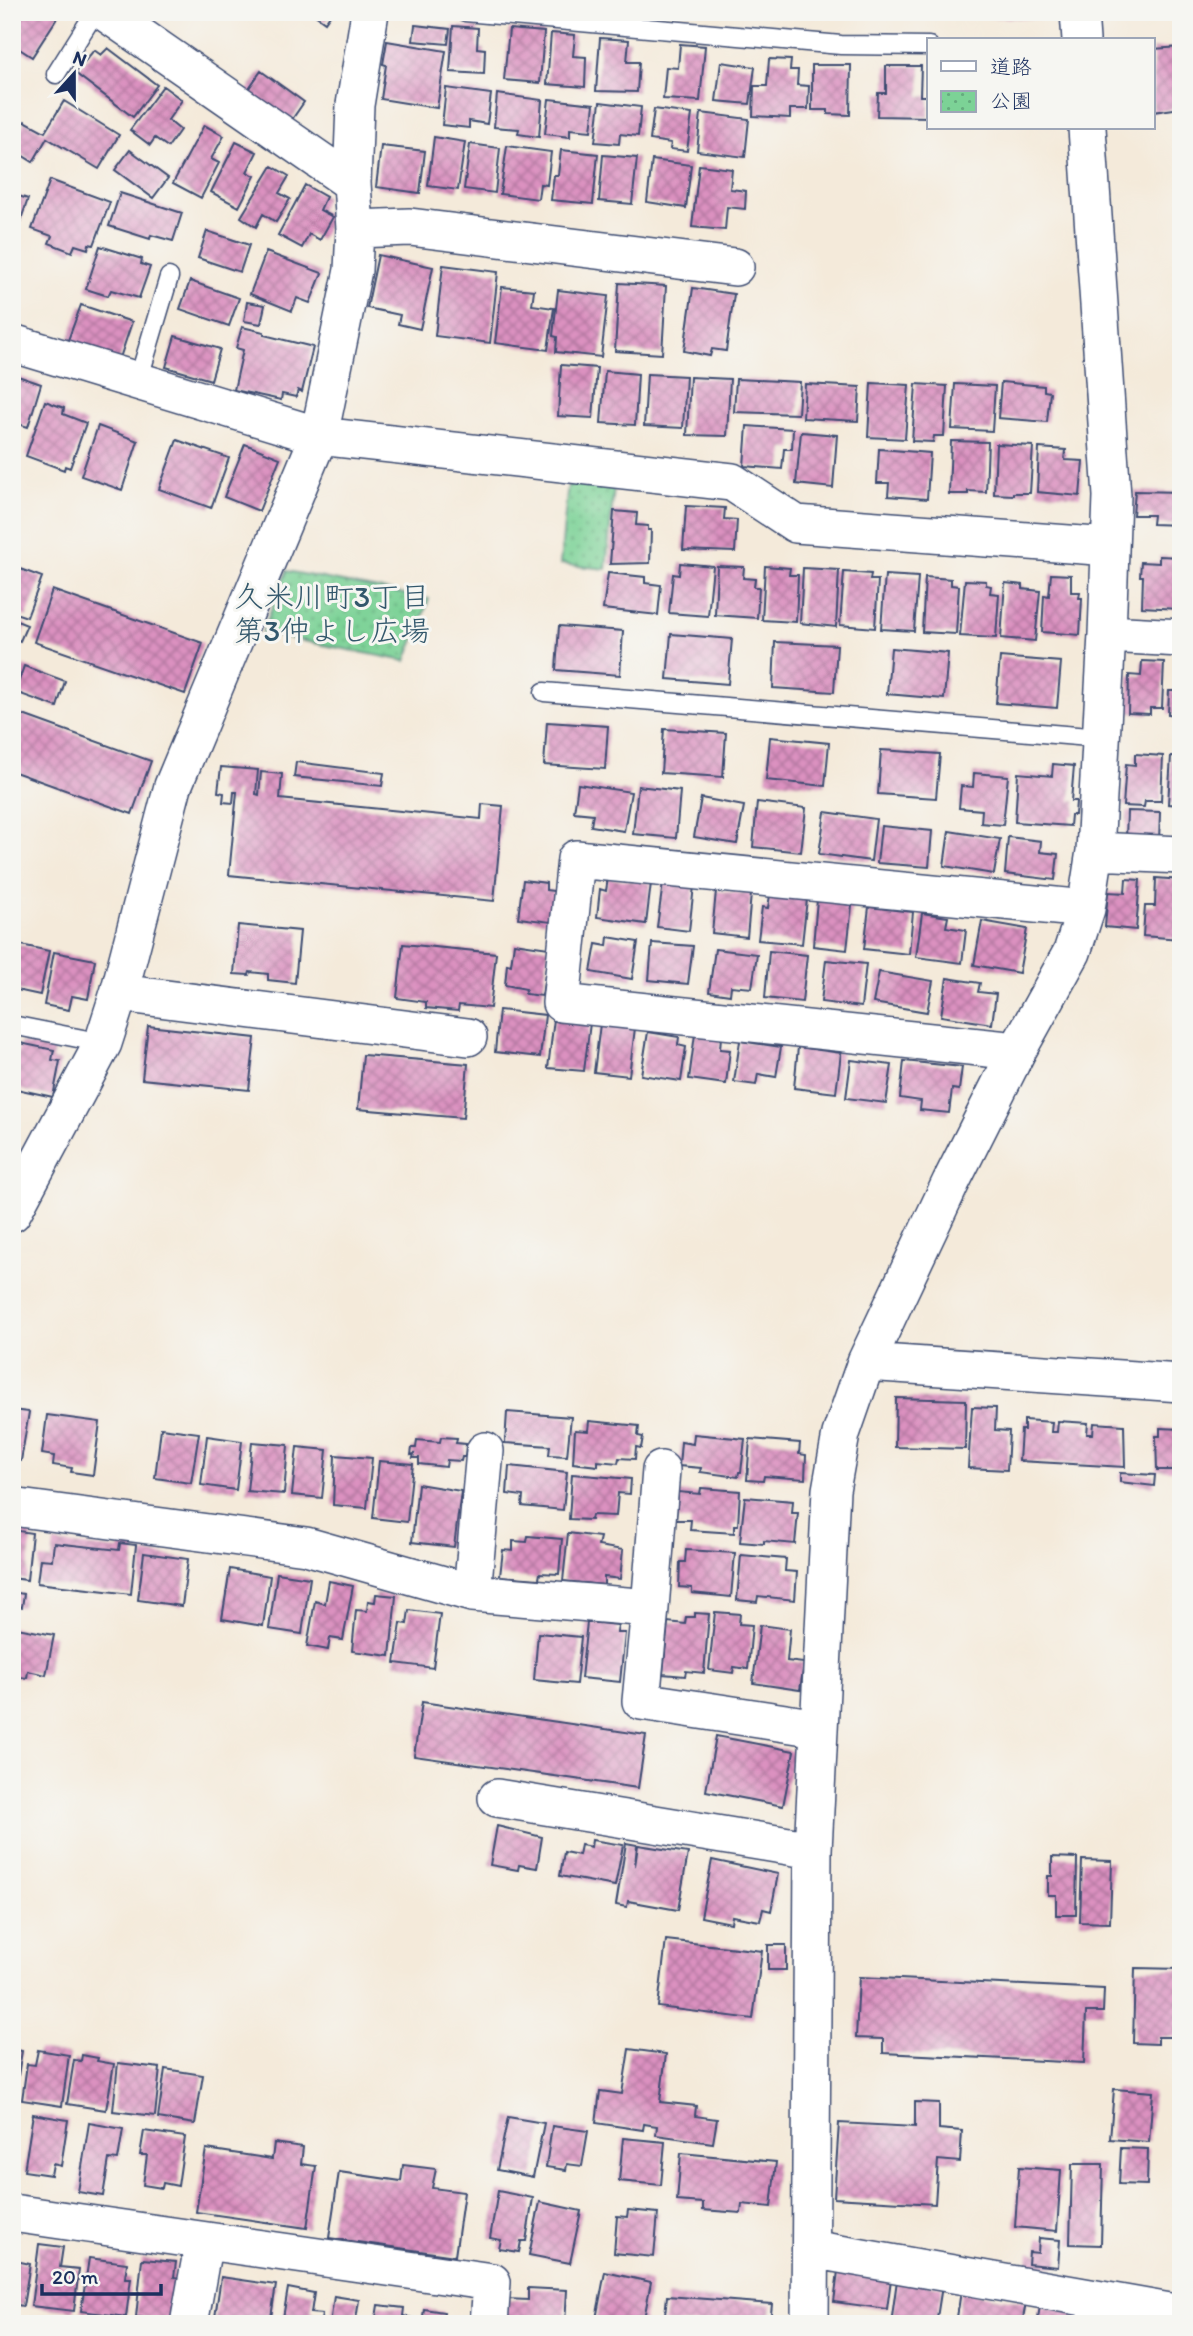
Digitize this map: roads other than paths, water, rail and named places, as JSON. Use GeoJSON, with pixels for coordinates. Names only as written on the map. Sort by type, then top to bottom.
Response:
{"type":"FeatureCollection","features":[{"type":"Feature","properties":{"kind":"street"},"geometry":{"type":"LineString","coordinates":[[105,12],[352,183]]}},
{"type":"Feature","properties":{"kind":"street"},"geometry":{"type":"LineString","coordinates":[[12,1213],[103,1044],[173,786],[318,436],[353,270],[355,105],[370,12]]}},
{"type":"Feature","properties":{"kind":"street"},"geometry":{"type":"LineString","coordinates":[[1079,12],[1081,38]]}},
{"type":"Feature","properties":{"kind":"street"},"geometry":{"type":"LineString","coordinates":[[810,2324],[813,1850],[831,1490],[841,1434],[866,1362],[951,1182],[1017,1051],[1072,952],[1086,909],[1095,851],[1112,496],[1087,130]]}},
{"type":"Feature","properties":{"kind":"street"},"geometry":{"type":"LineString","coordinates":[[355,229],[410,227],[735,267]]}},
{"type":"Feature","properties":{"kind":"street"},"geometry":{"type":"LineString","coordinates":[[12,343],[318,436],[732,482],[796,524],[1110,547]]}},
{"type":"Feature","properties":{"kind":"street"},"geometry":{"type":"LineString","coordinates":[[1107,634],[1181,638]]}},
{"type":"Feature","properties":{"kind":"street"},"geometry":{"type":"LineString","coordinates":[[1095,851],[1181,855]]}},
{"type":"Feature","properties":{"kind":"street"},"geometry":{"type":"LineString","coordinates":[[1017,1051],[561,1003],[576,859],[1086,909]]}},
{"type":"Feature","properties":{"kind":"street"},"geometry":{"type":"LineString","coordinates":[[119,993],[468,1037]]}},
{"type":"Feature","properties":{"kind":"street"},"geometry":{"type":"LineString","coordinates":[[866,1362],[1181,1383]]}},
{"type":"Feature","properties":{"kind":"street"},"geometry":{"type":"LineString","coordinates":[[472,1593],[485,1451]]}},
{"type":"Feature","properties":{"kind":"street"},"geometry":{"type":"LineString","coordinates":[[661,1470],[641,1700],[818,1728]]}},
{"type":"Feature","properties":{"kind":"street"},"geometry":{"type":"LineString","coordinates":[[12,1507],[306,1546],[472,1593],[650,1608]]}},
{"type":"Feature","properties":{"kind":"street"},"geometry":{"type":"LineString","coordinates":[[497,1798],[813,1850]]}},
{"type":"Feature","properties":{"kind":"street"},"geometry":{"type":"LineString","coordinates":[[12,2213],[492,2282],[489,2324]]}},
{"type":"Feature","properties":{"kind":"street"},"geometry":{"type":"LineString","coordinates":[[189,2324],[204,2241]]}},
{"type":"Feature","properties":{"kind":"street"},"geometry":{"type":"LineString","coordinates":[[811,2249],[1181,2314]]}},
{"type":"Feature","properties":{"kind":"lane"},"geometry":{"type":"LineString","coordinates":[[56,75],[95,12]]}},
{"type":"Feature","properties":{"kind":"lane"},"geometry":{"type":"LineString","coordinates":[[465,12],[841,45],[927,46]]}},
{"type":"Feature","properties":{"kind":"lane"},"geometry":{"type":"LineString","coordinates":[[138,381],[169,278]]}},
{"type":"Feature","properties":{"kind":"lane"},"geometry":{"type":"LineString","coordinates":[[544,692],[1101,738]]}},
{"type":"Feature","properties":{"kind":"lane"},"geometry":{"type":"LineString","coordinates":[[12,1025],[103,1044]]}},
{"type":"Feature","properties":{"kind":"park label","name":"久米川町3丁目 第3仲よし広場"},"geometry":{"type":"Point","coordinates":[332,613]}}]}
